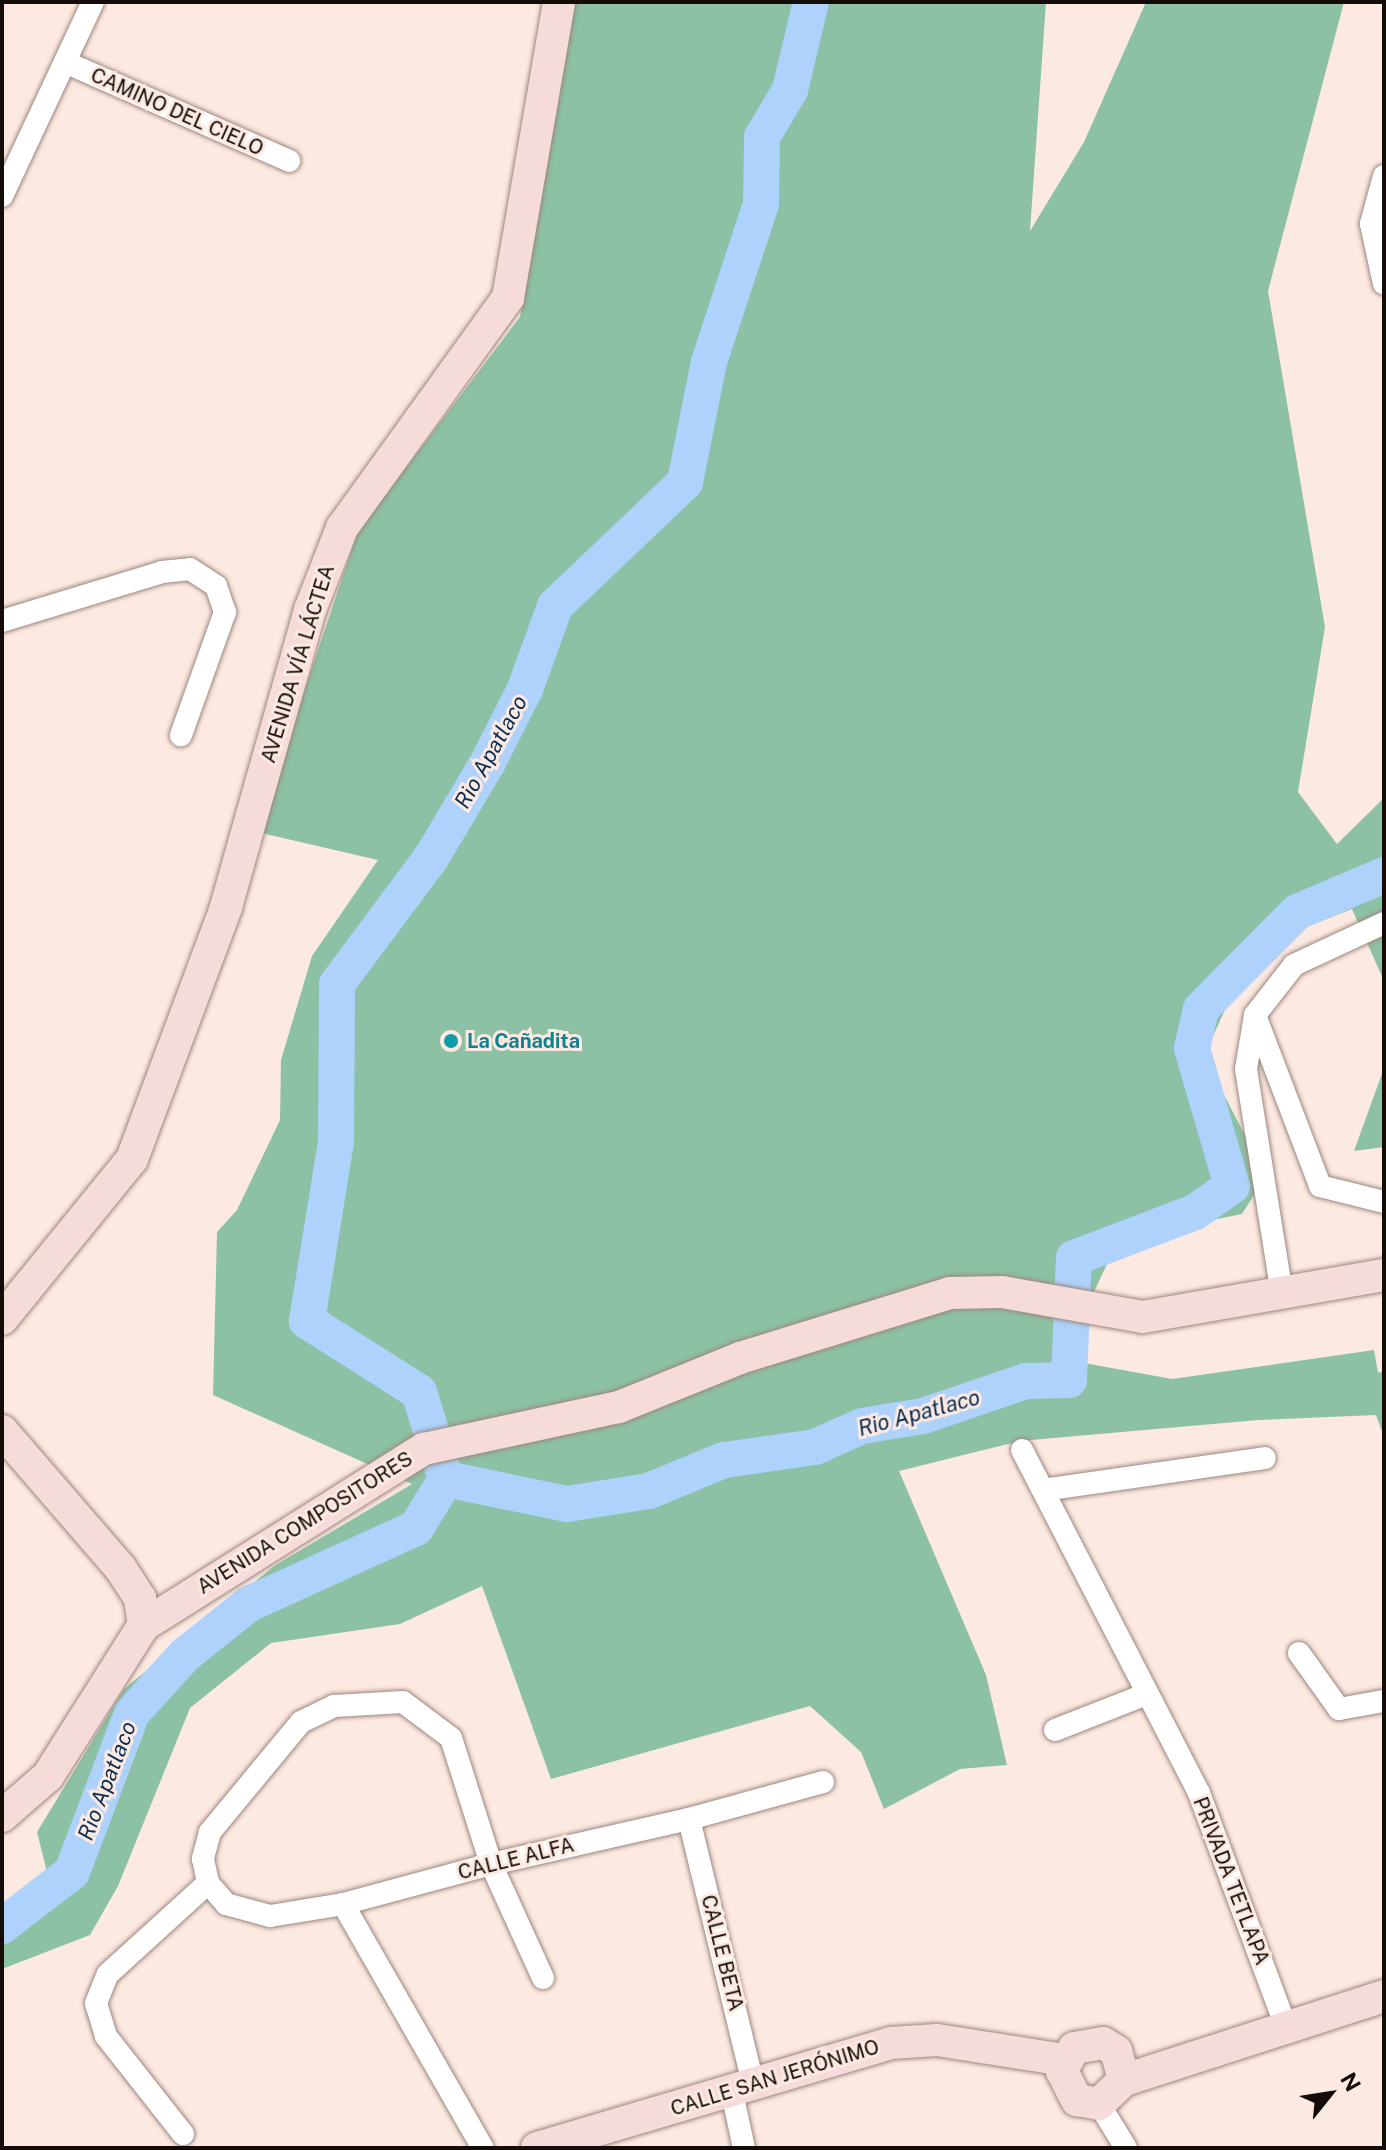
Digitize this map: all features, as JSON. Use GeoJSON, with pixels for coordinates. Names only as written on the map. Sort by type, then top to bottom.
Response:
{"type":"FeatureCollection","features":[{"type":"Feature","properties":{"kind":"street"},"geometry":{"type":"LineString","coordinates":[[2,196],[93,2]]}},
{"type":"Feature","properties":{"kind":"street","name":"AVENIDA VÍA LÁCTEA"},"geometry":{"type":"LineString","coordinates":[[2,1319],[132,1159],[226,907],[310,610],[342,528],[508,298],[559,2]]}},
{"type":"Feature","properties":{"kind":"street","name":"CAMINO DEL CIELO"},"geometry":{"type":"LineString","coordinates":[[65,62],[289,161]]}},
{"type":"Feature","properties":{"kind":"street"},"geometry":{"type":"LineString","coordinates":[[1384,176],[1371,224],[1384,284]]}},
{"type":"Feature","properties":{"kind":"street"},"geometry":{"type":"LineString","coordinates":[[3,624],[162,572],[190,569],[216,586],[225,612],[181,735]]}},
{"type":"Feature","properties":{"kind":"street"},"geometry":{"type":"LineString","coordinates":[[1282,1294],[1246,1069],[1255,1015],[1294,965],[1384,923]]}},
{"type":"Feature","properties":{"kind":"street"},"geometry":{"type":"LineString","coordinates":[[1255,1015],[1320,1186],[1384,1202]]}},
{"type":"Feature","properties":{"kind":"street","name":"AVENIDA COMPOSITORES"},"geometry":{"type":"LineString","coordinates":[[2,1816],[48,1776],[144,1625],[437,1446],[619,1407],[924,1297],[975,1290],[1143,1317],[1384,1275]]}},
{"type":"Feature","properties":{"kind":"street"},"geometry":{"type":"LineString","coordinates":[[2,1431],[116,1561],[140,1598],[144,1625]]}},
{"type":"Feature","properties":{"kind":"street","name":"PRIVADA TETLAPA"},"geometry":{"type":"LineString","coordinates":[[1022,1450],[1199,1793],[1287,2029]]}},
{"type":"Feature","properties":{"kind":"street"},"geometry":{"type":"LineString","coordinates":[[1043,1490],[1265,1458]]}},
{"type":"Feature","properties":{"kind":"street"},"geometry":{"type":"LineString","coordinates":[[1299,1653],[1339,1709],[1384,1701]]}},
{"type":"Feature","properties":{"kind":"street"},"geometry":{"type":"LineString","coordinates":[[1055,1730],[1147,1694]]}},
{"type":"Feature","properties":{"kind":"street"},"geometry":{"type":"LineString","coordinates":[[183,2134],[106,2036],[96,2003],[108,1974],[208,1883],[203,1859],[210,1832],[301,1722],[334,1706],[403,1702],[426,1713],[451,1738],[491,1864],[543,1978]]}},
{"type":"Feature","properties":{"kind":"street","name":"CALLE ALFA"},"geometry":{"type":"LineString","coordinates":[[208,1883],[245,1914],[343,1904],[491,1864],[689,1819],[823,1782]]}},
{"type":"Feature","properties":{"kind":"street","name":"CALLE BETA"},"geometry":{"type":"LineString","coordinates":[[689,1819],[743,2090],[744,2148]]}},
{"type":"Feature","properties":{"kind":"street"},"geometry":{"type":"LineString","coordinates":[[343,1904],[483,2148]]}},
{"type":"Feature","properties":{"kind":"street"},"geometry":{"type":"LineString","coordinates":[[1099,2104],[1124,2080],[1384,1996]]}},
{"type":"Feature","properties":{"kind":"street","name":"CALLE SAN JERÓNIMO"},"geometry":{"type":"LineString","coordinates":[[537,2148],[743,2090],[891,2043],[937,2040],[1064,2060]]}},
{"type":"Feature","properties":{"kind":"street"},"geometry":{"type":"LineString","coordinates":[[1124,2080],[1116,2051],[1103,2043],[1088,2042],[1064,2060],[1068,2092],[1099,2104],[1126,2148]]}},
{"type":"Feature","properties":{"kind":"green space"},"geometry":{"type":"Polygon","coordinates":[[[571,2],[1046,2],[1030,231],[1084,142],[1146,2],[1344,2],[1268,291],[1325,627],[1298,792],[1337,844],[1384,798],[1384,981],[1352,909],[1253,948],[1204,1056],[1266,1176],[1242,1214],[1119,1239],[1062,1359],[1172,1379],[1374,1350],[1378,1373],[1384,1371],[1384,1437],[1376,1415],[1258,1420],[1020,1441],[899,1471],[986,1675],[1007,1765],[960,1769],[884,1809],[861,1752],[810,1706],[551,1779],[482,1586],[400,1624],[271,1643],[190,1708],[118,1886],[90,1935],[2,1969],[2,1907],[48,1876],[37,1832],[124,1689],[274,1566],[412,1484],[213,1395],[217,1232],[237,1210],[280,1120],[281,1060],[312,956],[378,860],[257,832],[358,531],[520,317],[571,2]]]}},
{"type":"Feature","properties":{"kind":"green space"},"geometry":{"type":"Polygon","coordinates":[[[1384,1068],[1384,1147],[1354,1151],[1384,1068]]]}},
{"type":"Feature","properties":{"kind":"waterway","name":"Rio Apatlaco"},"geometry":{"type":"LineString","coordinates":[[2,1926],[72,1872],[132,1713],[185,1655],[249,1604],[416,1528],[446,1479],[419,1392],[307,1321],[336,1142],[337,984],[431,858],[488,762],[525,689],[555,606],[685,482],[709,362],[761,204],[762,137],[790,90],[811,2]]}},
{"type":"Feature","properties":{"kind":"waterway"},"geometry":{"type":"LineString","coordinates":[[446,1479],[567,1504],[649,1491],[724,1460],[815,1447],[862,1426],[923,1416],[1026,1381],[1069,1380],[1074,1258],[1195,1212],[1232,1186],[1192,1048],[1201,1009],[1297,912],[1384,875]]}},
{"type":"Feature","properties":{"kind":"place","name":"La Cañadita"},"geometry":{"type":"Point","coordinates":[451,1041]}}]}
